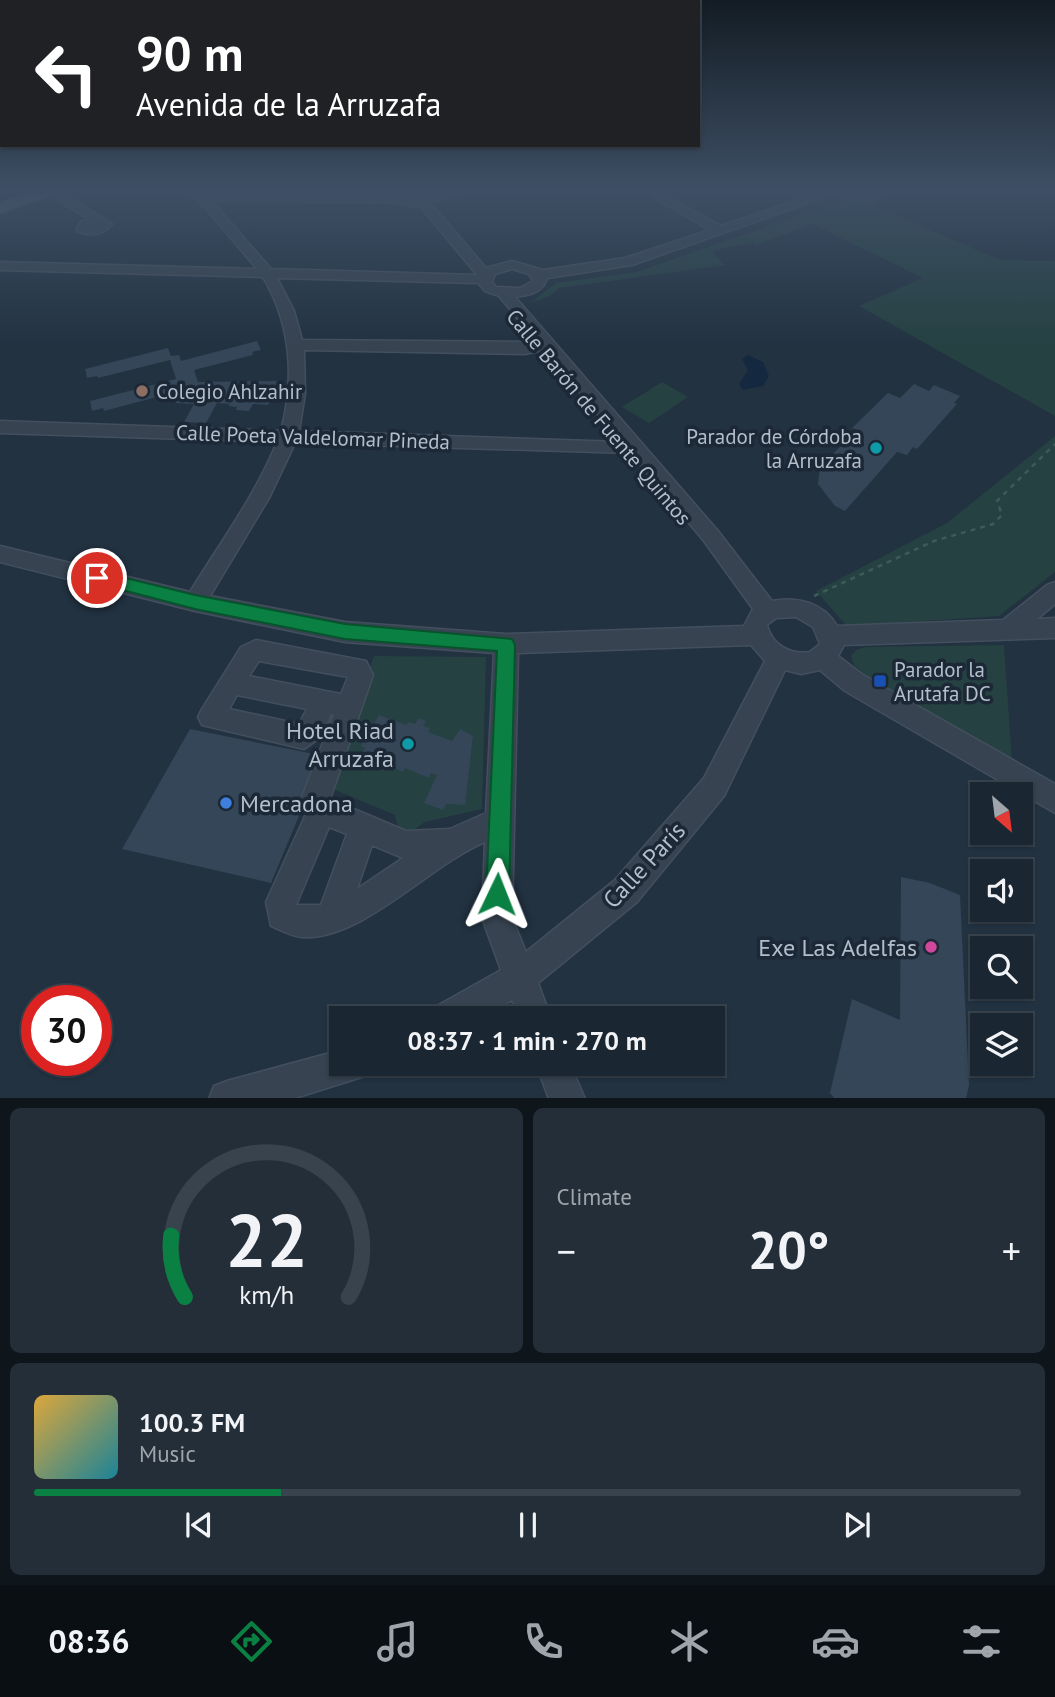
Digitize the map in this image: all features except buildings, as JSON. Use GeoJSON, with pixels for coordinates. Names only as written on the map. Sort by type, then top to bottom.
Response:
{"type":"FeatureCollection","features":[{"type":"Feature","properties":{"kind":"street"},"geometry":{"type":"LineString","coordinates":[[195,602],[259,495],[288,437],[296,387],[296,345],[287,312],[268,273],[242,243]]}},
{"type":"Feature","properties":{"kind":"street","name":"Calle Barón de Fuente Quintos"},"geometry":{"type":"LineString","coordinates":[[465,243],[711,536],[768,612]]}},
{"type":"Feature","properties":{"kind":"street","name":"Calle Barón de Fuente Quintos"},"geometry":{"type":"LineString","coordinates":[[472,243],[541,346],[694,530],[711,536]]}},
{"type":"Feature","properties":{"kind":"street"},"geometry":{"type":"LineString","coordinates":[[497,282],[526,267],[540,275],[627,262],[684,243]]}},
{"type":"Feature","properties":{"kind":"street"},"geometry":{"type":"LineString","coordinates":[[0,267],[459,277],[536,286],[540,275]]}},
{"type":"Feature","properties":{"kind":"street"},"geometry":{"type":"LineString","coordinates":[[296,345],[525,349],[541,346]]}},
{"type":"Feature","properties":{"kind":"street","name":"Calle Poeta Valdelomar Pineda"},"geometry":{"type":"LineString","coordinates":[[0,427],[625,448]]}},
{"type":"Feature","properties":{"kind":"street"},"geometry":{"type":"LineString","coordinates":[[0,554],[195,602],[345,632],[506,645],[756,635]]}},
{"type":"Feature","properties":{"kind":"street"},"geometry":{"type":"LineString","coordinates":[[1009,629],[1055,591]]}},
{"type":"Feature","properties":{"kind":"street"},"geometry":{"type":"LineString","coordinates":[[1055,628],[1009,629],[827,647],[803,662],[779,658],[768,652],[756,635],[756,621],[768,612],[786,608],[805,610],[823,621],[827,647],[854,683],[1055,799]]}},
{"type":"Feature","properties":{"kind":"street"},"geometry":{"type":"LineString","coordinates":[[269,652],[284,620]]}},
{"type":"Feature","properties":{"kind":"street"},"geometry":{"type":"LineString","coordinates":[[506,645],[497,918],[530,1006]]}},
{"type":"Feature","properties":{"kind":"street"},"geometry":{"type":"LineString","coordinates":[[256,650],[269,652],[357,668],[360,674],[304,737],[219,721],[211,714],[249,654],[256,650]]}},
{"type":"Feature","properties":{"kind":"street","name":"Calle París"},"geometry":{"type":"LineString","coordinates":[[470,1006],[519,978],[626,891],[714,788],[779,658]]}},
{"type":"Feature","properties":{"kind":"street"},"geometry":{"type":"LineString","coordinates":[[230,683],[335,703]]}},
{"type":"Feature","properties":{"kind":"street"},"geometry":{"type":"LineString","coordinates":[[335,703],[316,797],[318,808],[406,845],[451,843]]}},
{"type":"Feature","properties":{"kind":"street"},"geometry":{"type":"LineString","coordinates":[[322,811],[280,911],[296,923],[332,917],[348,911],[451,843],[500,822]]}},
{"type":"Feature","properties":{"kind":"street"},"geometry":{"type":"LineString","coordinates":[[332,917],[363,829]]}},
{"type":"Feature","properties":{"kind":"street"},"geometry":{"type":"LineString","coordinates":[[227,1098],[329,1070]]}},
{"type":"Feature","properties":{"kind":"street"},"geometry":{"type":"LineString","coordinates":[[558,1076],[567,1098]]}},
{"type":"Feature","properties":{"kind":"path"},"geometry":{"type":"LineString","coordinates":[[805,597],[830,589],[934,541],[993,524],[1002,515],[997,500],[1055,444]]}},
{"type":"Feature","properties":{"kind":"green space"},"geometry":{"type":"Polygon","coordinates":[[[719,243],[748,243],[711,251],[725,265],[559,288],[548,297],[530,303],[556,283],[637,272],[719,243]]]}},
{"type":"Feature","properties":{"kind":"green space"},"geometry":{"type":"Polygon","coordinates":[[[852,243],[961,243],[1000,260],[1055,261],[1055,416],[859,306],[923,278],[852,243]]]}},
{"type":"Feature","properties":{"kind":"green space"},"geometry":{"type":"Polygon","coordinates":[[[662,382],[688,397],[649,423],[622,407],[662,382]]]}},
{"type":"Feature","properties":{"kind":"green space"},"geometry":{"type":"Polygon","coordinates":[[[1055,436],[1055,572],[999,616],[847,626],[816,591],[947,523],[1055,436]]]}},
{"type":"Feature","properties":{"kind":"green space"},"geometry":{"type":"Polygon","coordinates":[[[1004,645],[1012,761],[866,676],[854,665],[851,656],[856,650],[865,647],[1004,645]]]}},
{"type":"Feature","properties":{"kind":"green space"},"geometry":{"type":"Polygon","coordinates":[[[374,656],[486,657],[482,809],[425,822],[406,835],[397,824],[395,815],[328,787],[374,656]]]}},
{"type":"Feature","properties":{"kind":"water"},"geometry":{"type":"Polygon","coordinates":[[[748,355],[763,362],[769,376],[763,386],[743,390],[739,384],[748,370],[742,359],[748,355]]]}},
{"type":"Feature","properties":{"kind":"place","name":"Colegio Ahlzahir"},"geometry":{"type":"Point","coordinates":[142,391]}},
{"type":"Feature","properties":{"kind":"place","name":"Parador de Córdoba la Arruzafa"},"geometry":{"type":"Point","coordinates":[876,448]}},
{"type":"Feature","properties":{"kind":"place","name":"Parador la Arutafa DC"},"geometry":{"type":"Point","coordinates":[880,681]}},
{"type":"Feature","properties":{"kind":"place","name":"Hotel Riad Arruzafa"},"geometry":{"type":"Point","coordinates":[408,744]}},
{"type":"Feature","properties":{"kind":"place","name":"Mercadona"},"geometry":{"type":"Point","coordinates":[226,803]}},
{"type":"Feature","properties":{"kind":"place","name":"Exe Las Adelfas"},"geometry":{"type":"Point","coordinates":[931,947]}},
{"type":"Feature","properties":{"kind":"route"},"geometry":{"type":"LineString","coordinates":[[97,578],[195,602],[345,632],[506,645],[497,894]]}}]}
